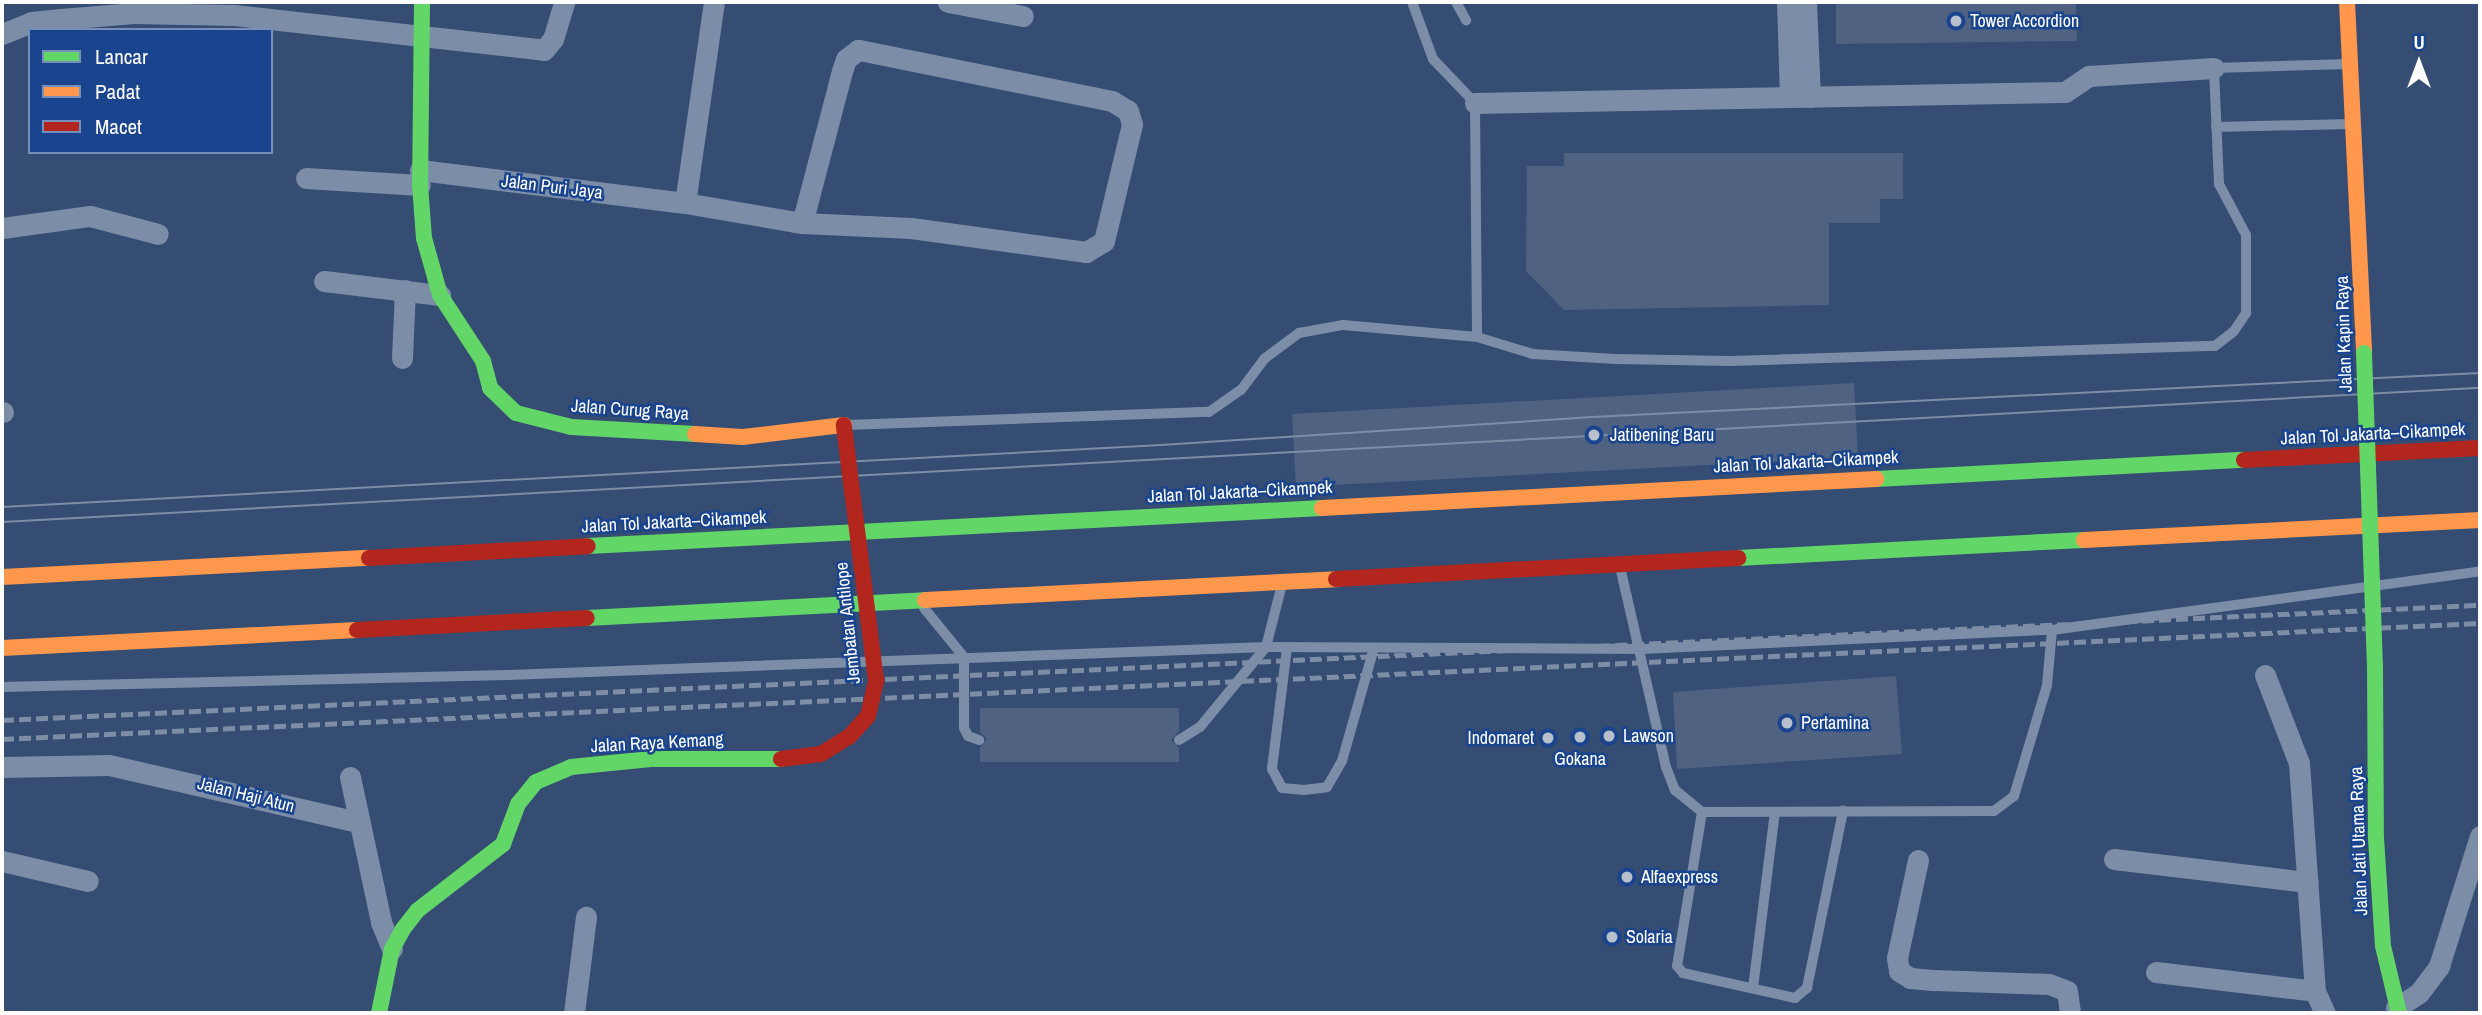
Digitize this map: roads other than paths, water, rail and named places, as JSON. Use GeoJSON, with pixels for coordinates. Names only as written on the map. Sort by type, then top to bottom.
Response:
{"type":"FeatureCollection","features":[{"type":"Feature","properties":{"kind":"main road","name":"Jalan Curug Raya"},"geometry":{"type":"LineString","coordinates":[[422,2],[420,178],[424,238],[440,295],[483,361],[490,388],[516,413],[571,427],[743,437],[844,425]]}},
{"type":"Feature","properties":{"kind":"main road","name":"Jalan Kapin Raya"},"geometry":{"type":"LineString","coordinates":[[2347,2],[2352,64],[2375,665]]}},
{"type":"Feature","properties":{"kind":"main road","name":"Jembatan Antilope"},"geometry":{"type":"LineString","coordinates":[[781,759],[821,754],[850,736],[868,716],[876,680],[844,425]]}},
{"type":"Feature","properties":{"kind":"main road","name":"Jalan Tol Jakarta–Cikampek"},"geometry":{"type":"LineString","coordinates":[[2,577],[2480,448]]}},
{"type":"Feature","properties":{"kind":"main road"},"geometry":{"type":"LineString","coordinates":[[2,648],[920,603],[1283,581],[2480,520]]}},
{"type":"Feature","properties":{"kind":"main road","name":"Jalan Jati Utama Raya"},"geometry":{"type":"LineString","coordinates":[[2375,665],[2376,838],[2383,946],[2397,1011]]}},
{"type":"Feature","properties":{"kind":"main road","name":"Jalan Raya Kemang"},"geometry":{"type":"LineString","coordinates":[[379,1013],[392,949],[418,910],[503,844],[518,803],[536,782],[571,767],[651,759],[781,759]]}},
{"type":"Feature","properties":{"kind":"street"},"geometry":{"type":"LineString","coordinates":[[2,34],[32,22],[134,13],[234,15],[544,50],[554,39],[564,2]]}},
{"type":"Feature","properties":{"kind":"street"},"geometry":{"type":"LineString","coordinates":[[685,203],[714,2]]}},
{"type":"Feature","properties":{"kind":"street"},"geometry":{"type":"LineString","coordinates":[[948,2],[1023,16]]}},
{"type":"Feature","properties":{"kind":"street"},"geometry":{"type":"LineString","coordinates":[[1787,2],[1800,97]]}},
{"type":"Feature","properties":{"kind":"street"},"geometry":{"type":"LineString","coordinates":[[1800,97],[1806,2]]}},
{"type":"Feature","properties":{"kind":"street","name":"Jalan Puri Jaya"},"geometry":{"type":"LineString","coordinates":[[306,178],[420,178],[685,203],[802,223],[911,228],[1086,252],[1104,241],[1132,124],[1128,111],[1112,101],[858,50],[846,59],[842,71],[802,223]]}},
{"type":"Feature","properties":{"kind":"street"},"geometry":{"type":"LineString","coordinates":[[1475,103],[2065,92],[2089,76],[2214,68]]}},
{"type":"Feature","properties":{"kind":"street"},"geometry":{"type":"LineString","coordinates":[[2,228],[90,216],[158,234]]}},
{"type":"Feature","properties":{"kind":"street"},"geometry":{"type":"LineString","coordinates":[[324,281],[440,295]]}},
{"type":"Feature","properties":{"kind":"street"},"geometry":{"type":"LineString","coordinates":[[402,359],[405,290]]}},
{"type":"Feature","properties":{"kind":"street"},"geometry":{"type":"LineString","coordinates":[[2265,675],[2300,763],[2315,991],[2325,1013]]}},
{"type":"Feature","properties":{"kind":"street","name":"Jalan Haji Atun"},"geometry":{"type":"LineString","coordinates":[[2,767],[109,765],[358,822]]}},
{"type":"Feature","properties":{"kind":"street"},"geometry":{"type":"LineString","coordinates":[[350,777],[381,922],[392,949]]}},
{"type":"Feature","properties":{"kind":"street"},"geometry":{"type":"LineString","coordinates":[[2397,1011],[2419,993],[2439,965],[2480,836]]}},
{"type":"Feature","properties":{"kind":"street"},"geometry":{"type":"LineString","coordinates":[[2114,859],[2308,882]]}},
{"type":"Feature","properties":{"kind":"street"},"geometry":{"type":"LineString","coordinates":[[1918,860],[1897,958],[1899,971],[1910,978],[2049,984],[2067,991],[2070,1013]]}},
{"type":"Feature","properties":{"kind":"street"},"geometry":{"type":"LineString","coordinates":[[2,861],[88,881]]}},
{"type":"Feature","properties":{"kind":"street"},"geometry":{"type":"LineString","coordinates":[[574,1013],[586,918]]}},
{"type":"Feature","properties":{"kind":"street"},"geometry":{"type":"LineString","coordinates":[[2156,972],[2315,991]]}},
{"type":"Feature","properties":{"kind":"lane"},"geometry":{"type":"LineString","coordinates":[[1412,2],[1433,59],[1475,103],[1477,337]]}},
{"type":"Feature","properties":{"kind":"lane"},"geometry":{"type":"LineString","coordinates":[[1456,2],[1466,20]]}},
{"type":"Feature","properties":{"kind":"lane"},"geometry":{"type":"LineString","coordinates":[[844,425],[1209,412],[1241,390],[1264,359],[1299,333],[1343,324],[1477,337],[1533,354],[1731,361],[2215,346],[2234,331],[2246,313],[2246,235],[2219,184],[2214,68],[2352,64]]}},
{"type":"Feature","properties":{"kind":"lane"},"geometry":{"type":"LineString","coordinates":[[2216,127],[2354,124]]}},
{"type":"Feature","properties":{"kind":"lane"},"geometry":{"type":"LineString","coordinates":[[1619,564],[1642,649],[1666,767],[1675,790],[1702,812],[1976,813],[2003,806],[2014,796],[2047,685],[2052,630]]}},
{"type":"Feature","properties":{"kind":"lane"},"geometry":{"type":"LineString","coordinates":[[2,687],[507,676],[1266,647],[1642,649],[2052,630],[2480,571]]}},
{"type":"Feature","properties":{"kind":"lane"},"geometry":{"type":"LineString","coordinates":[[1179,740],[1200,727],[1266,647],[1283,581]]}},
{"type":"Feature","properties":{"kind":"lane"},"geometry":{"type":"LineString","coordinates":[[920,603],[964,657],[964,728],[968,736],[979,740]]}},
{"type":"Feature","properties":{"kind":"lane"},"geometry":{"type":"LineString","coordinates":[[1287,648],[1272,769],[1282,788],[1304,790],[1327,787],[1342,761],[1374,648]]}},
{"type":"Feature","properties":{"kind":"lane"},"geometry":{"type":"LineString","coordinates":[[1702,812],[1677,965],[1683,972],[1795,998],[1805,993],[1843,811]]}},
{"type":"Feature","properties":{"kind":"lane"},"geometry":{"type":"LineString","coordinates":[[1753,988],[1775,812]]}},
{"type":"Feature","properties":{"kind":"tram line"},"geometry":{"type":"LineString","coordinates":[[2,507],[1161,445],[1592,417],[2480,373]]}},
{"type":"Feature","properties":{"kind":"tram line"},"geometry":{"type":"LineString","coordinates":[[2,522],[2480,388]]}},
{"type":"Feature","properties":{"kind":"railway"},"geometry":{"type":"LineString","coordinates":[[2,720],[2480,605]]}},
{"type":"Feature","properties":{"kind":"railway"},"geometry":{"type":"LineString","coordinates":[[2,739],[2480,623]]}},
{"type":"Feature","properties":{"kind":"place","name":"Tower Accordion"},"geometry":{"type":"Point","coordinates":[1956,21]}},
{"type":"Feature","properties":{"kind":"place","name":"Jatibening Baru"},"geometry":{"type":"Point","coordinates":[1594,435]}},
{"type":"Feature","properties":{"kind":"place","name":"Pertamina"},"geometry":{"type":"Point","coordinates":[1787,723]}},
{"type":"Feature","properties":{"kind":"place","name":"Lawson"},"geometry":{"type":"Point","coordinates":[1609,736]}},
{"type":"Feature","properties":{"kind":"place","name":"Gokana"},"geometry":{"type":"Point","coordinates":[1580,737]}},
{"type":"Feature","properties":{"kind":"place","name":"Indomaret"},"geometry":{"type":"Point","coordinates":[1548,738]}},
{"type":"Feature","properties":{"kind":"place","name":"Alfaexpress"},"geometry":{"type":"Point","coordinates":[1627,877]}},
{"type":"Feature","properties":{"kind":"place","name":"Solaria"},"geometry":{"type":"Point","coordinates":[1612,937]}}]}
